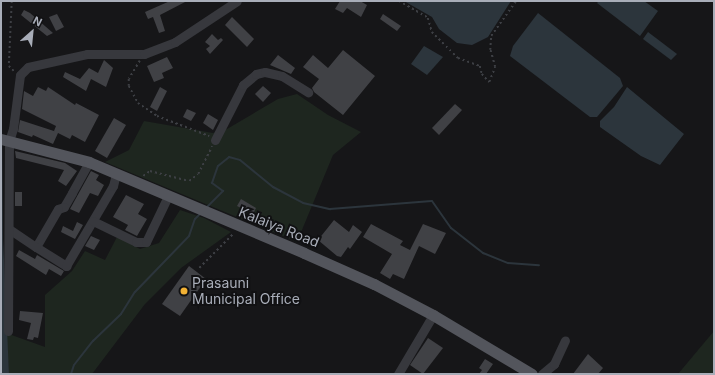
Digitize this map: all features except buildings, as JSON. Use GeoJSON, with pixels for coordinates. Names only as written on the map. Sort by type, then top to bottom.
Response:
{"type":"FeatureCollection","features":[{"type":"Feature","properties":{"kind":"main road","name":"Kalaiya Road"},"geometry":{"type":"LineString","coordinates":[[5,140],[89,162],[374,284],[433,315],[532,374]]}},
{"type":"Feature","properties":{"kind":"street"},"geometry":{"type":"LineString","coordinates":[[8,331],[9,229],[5,140],[13,129],[20,75],[28,68],[87,54],[144,54],[175,42],[237,1]]}},
{"type":"Feature","properties":{"kind":"street"},"geometry":{"type":"LineString","coordinates":[[215,140],[243,85],[256,74],[265,72],[282,76],[308,92]]}},
{"type":"Feature","properties":{"kind":"street"},"geometry":{"type":"LineString","coordinates":[[36,247],[58,209],[64,207],[89,162]]}},
{"type":"Feature","properties":{"kind":"street"},"geometry":{"type":"LineString","coordinates":[[9,229],[66,266],[113,186],[116,174]]}},
{"type":"Feature","properties":{"kind":"street"},"geometry":{"type":"LineString","coordinates":[[93,221],[136,242],[146,242],[168,196]]}},
{"type":"Feature","properties":{"kind":"street"},"geometry":{"type":"LineString","coordinates":[[398,374],[433,315]]}},
{"type":"Feature","properties":{"kind":"street"},"geometry":{"type":"LineString","coordinates":[[542,374],[554,364],[565,340]]}},
{"type":"Feature","properties":{"kind":"path"},"geometry":{"type":"LineString","coordinates":[[12,1],[9,66],[20,75]]}},
{"type":"Feature","properties":{"kind":"path"},"geometry":{"type":"LineString","coordinates":[[399,1],[428,18],[432,32],[458,58],[480,66],[482,74],[488,82],[494,68],[490,50],[491,36],[516,1]]}},
{"type":"Feature","properties":{"kind":"path"},"geometry":{"type":"LineString","coordinates":[[133,180],[150,171],[189,181],[198,174],[215,140],[195,129],[157,116],[138,103],[129,86],[129,79],[144,54]]}},
{"type":"Feature","properties":{"kind":"path"},"geometry":{"type":"LineString","coordinates":[[199,268],[239,227]]}},
{"type":"Feature","properties":{"kind":"shaded area"},"geometry":{"type":"Polygon","coordinates":[[[1,1],[3,238],[9,374],[1,374],[1,1]]]}},
{"type":"Feature","properties":{"kind":"shaded area"},"geometry":{"type":"Polygon","coordinates":[[[404,1],[511,1],[488,37],[472,45],[457,43],[439,29],[432,17],[404,1]]]}},
{"type":"Feature","properties":{"kind":"shaded area"},"geometry":{"type":"Polygon","coordinates":[[[599,1],[644,1],[658,11],[640,36],[597,3],[599,1]]]}},
{"type":"Feature","properties":{"kind":"shaded area"},"geometry":{"type":"Polygon","coordinates":[[[538,13],[620,78],[623,86],[597,117],[590,117],[510,56],[513,46],[538,13]]]}},
{"type":"Feature","properties":{"kind":"shaded area"},"geometry":{"type":"Polygon","coordinates":[[[648,32],[677,54],[671,60],[643,39],[648,32]]]}},
{"type":"Feature","properties":{"kind":"shaded area"},"geometry":{"type":"Polygon","coordinates":[[[424,46],[443,57],[427,75],[411,64],[424,46]]]}},
{"type":"Feature","properties":{"kind":"shaded area"},"geometry":{"type":"Polygon","coordinates":[[[627,87],[684,134],[660,165],[641,156],[600,127],[600,121],[614,107],[627,87]]]}},
{"type":"Feature","properties":{"kind":"shaded area"},"geometry":{"type":"Polygon","coordinates":[[[297,94],[328,115],[361,132],[333,155],[297,242],[105,162],[129,150],[144,121],[213,133],[227,129],[278,99],[297,94]]]}},
{"type":"Feature","properties":{"kind":"shaded area"},"geometry":{"type":"Polygon","coordinates":[[[180,210],[204,218],[231,232],[181,268],[145,304],[92,374],[9,374],[6,333],[45,347],[45,295],[72,271],[85,251],[105,260],[117,237],[140,249],[159,243],[180,210]]]}},
{"type":"Feature","properties":{"kind":"shaded area"},"geometry":{"type":"Polygon","coordinates":[[[714,331],[714,374],[678,374],[714,331]]]}},
{"type":"Feature","properties":{"kind":"waterway"},"geometry":{"type":"LineString","coordinates":[[207,207],[223,191],[212,183],[218,166],[229,157],[240,160],[273,187],[303,203],[330,209],[432,201],[451,228],[483,253],[508,263],[539,265]]}},
{"type":"Feature","properties":{"kind":"waterway"},"geometry":{"type":"LineString","coordinates":[[71,374],[74,365],[93,341],[121,314],[135,292],[189,236],[195,219],[201,213]]}},
{"type":"Feature","properties":{"kind":"place","name":"Prasauni Municipal Office"},"geometry":{"type":"Point","coordinates":[184,291]}}]}
